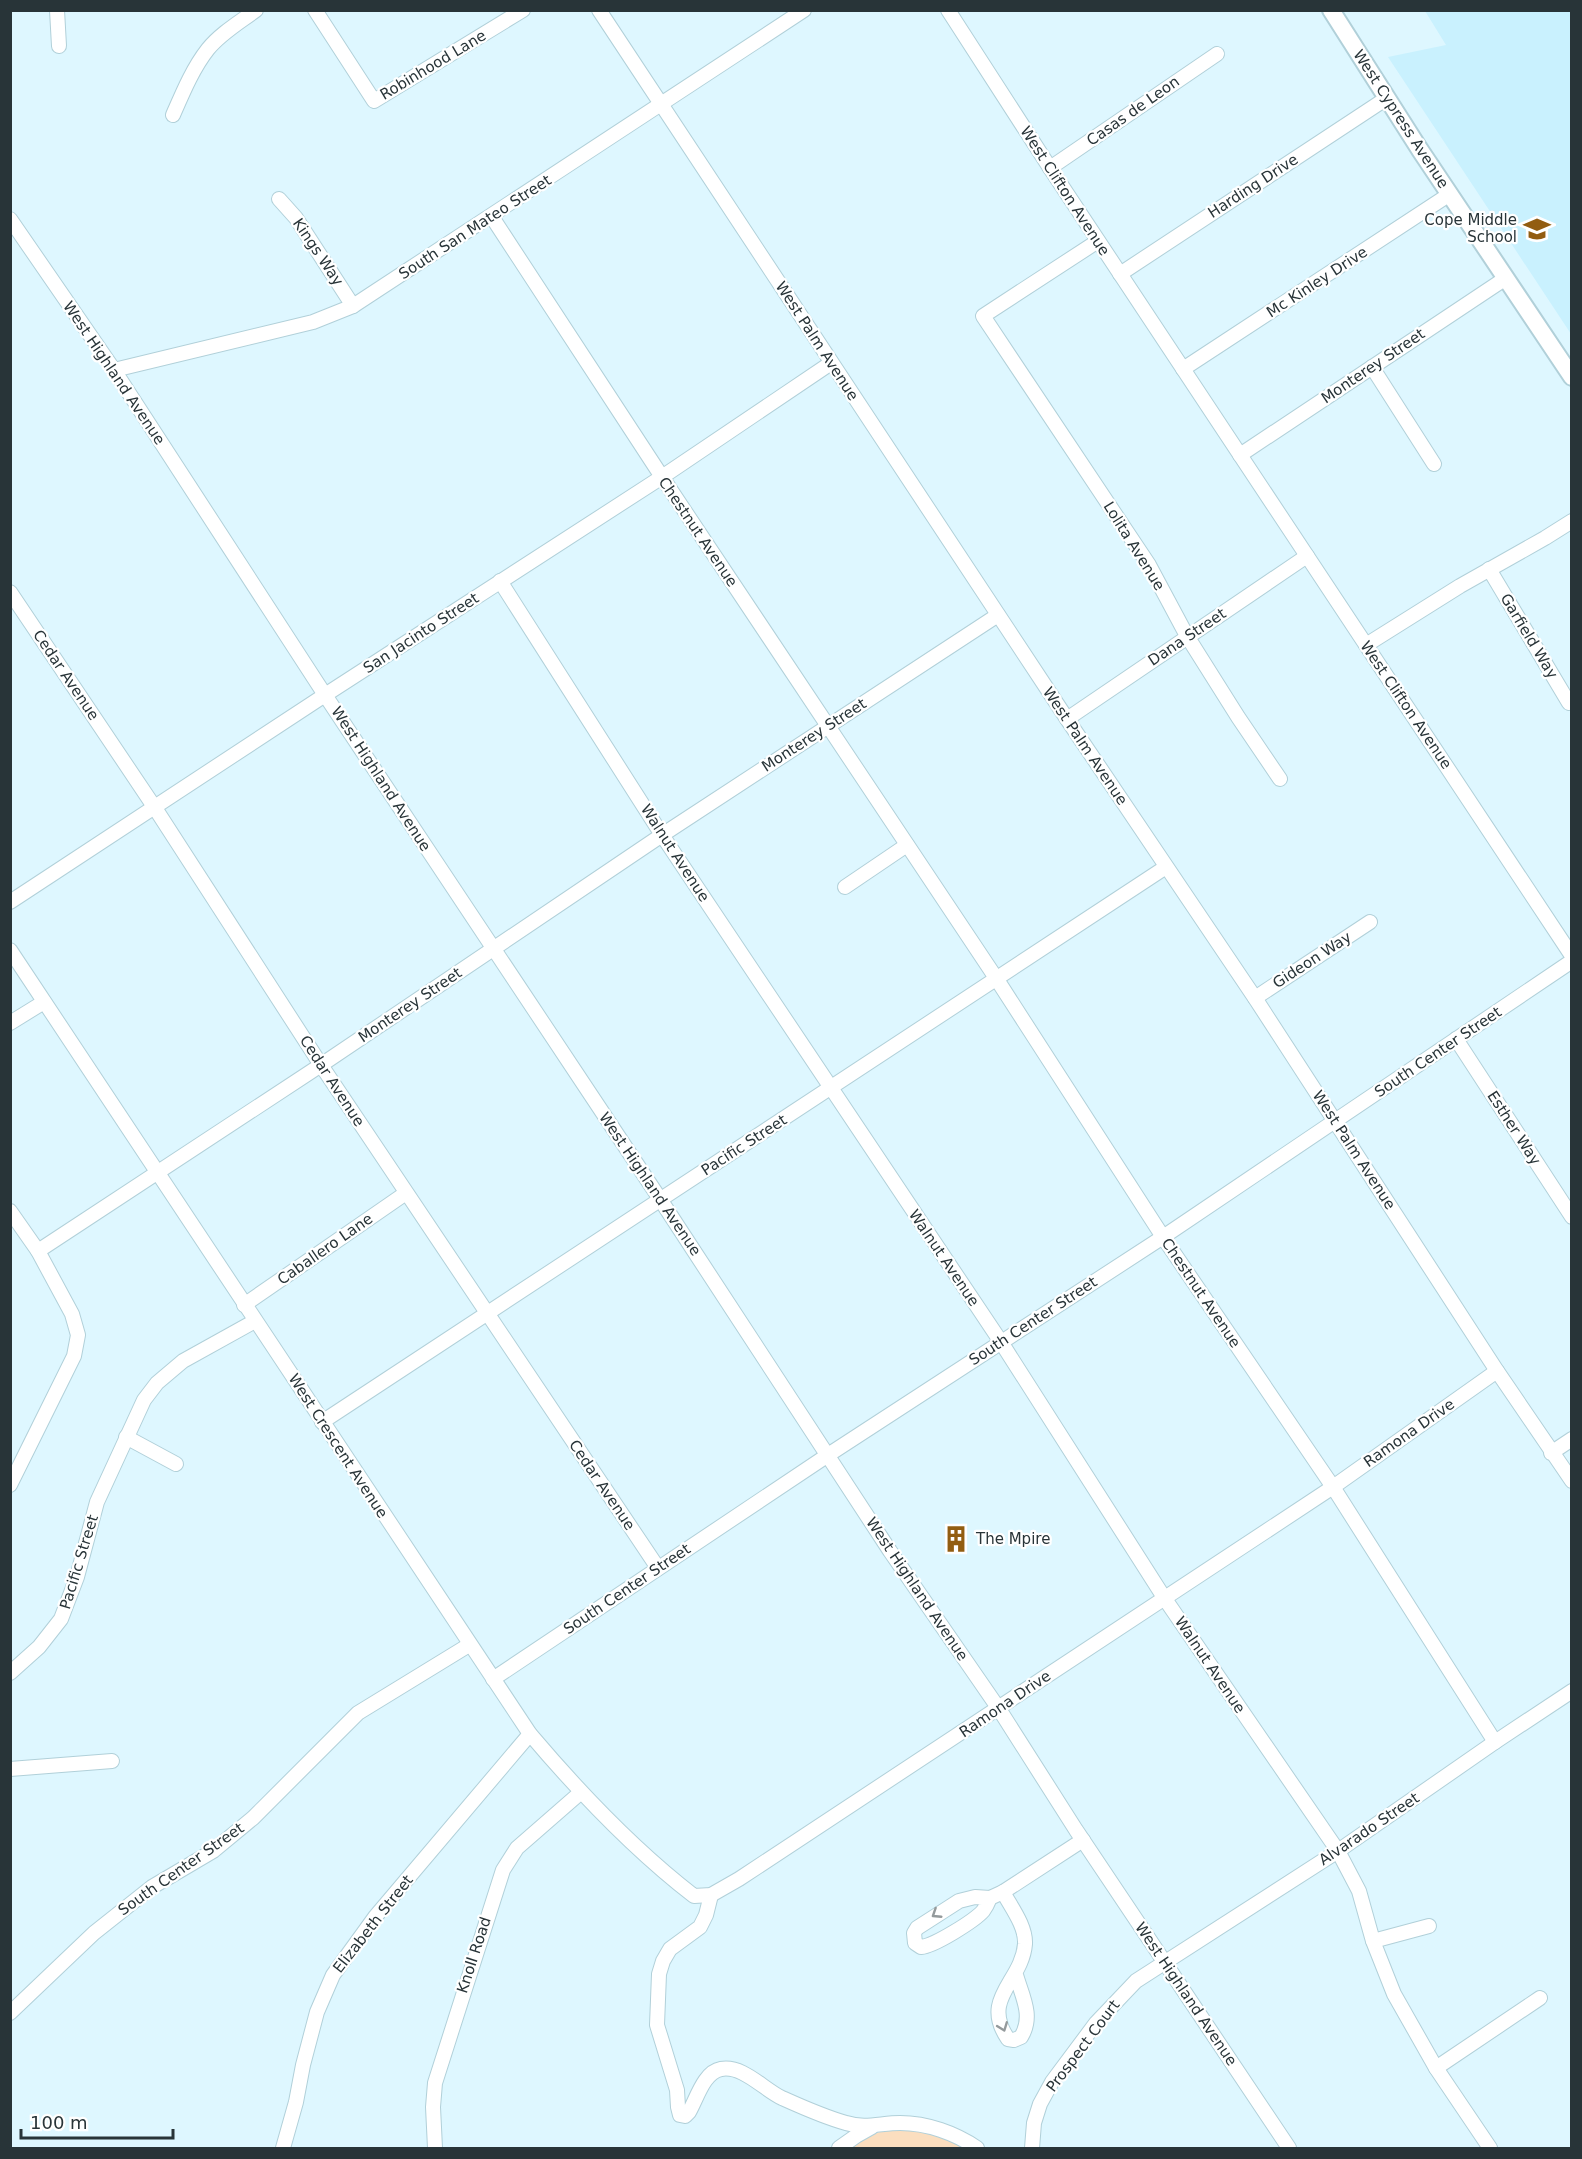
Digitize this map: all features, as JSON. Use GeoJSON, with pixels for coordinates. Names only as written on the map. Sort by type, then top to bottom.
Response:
{"type":"FeatureCollection","features":[{"type":"Feature","properties":{"kind":"main road","name":"West Cypress Avenue"},"geometry":{"type":"LineString","coordinates":[[1331,10],[1572,377]]}},
{"type":"Feature","properties":{"kind":"street"},"geometry":{"type":"LineString","coordinates":[[57,10],[59,46]]}},
{"type":"Feature","properties":{"kind":"street"},"geometry":{"type":"LineString","coordinates":[[173,115],[186,84],[208,50],[220,37],[256,10]]}},
{"type":"Feature","properties":{"kind":"street","name":"Robinhood Lane"},"geometry":{"type":"LineString","coordinates":[[315,10],[375,101],[523,10]]}},
{"type":"Feature","properties":{"kind":"street","name":"West Palm Avenue"},"geometry":{"type":"LineString","coordinates":[[599,10],[1066,719],[1255,998],[1497,1371],[1572,1481]]}},
{"type":"Feature","properties":{"kind":"street","name":"South San Mateo Street"},"geometry":{"type":"LineString","coordinates":[[114,370],[307,323],[353,306],[492,217],[804,10]]}},
{"type":"Feature","properties":{"kind":"street","name":"West Clifton Avenue"},"geometry":{"type":"LineString","coordinates":[[948,10],[1098,242],[1572,956]]}},
{"type":"Feature","properties":{"kind":"street","name":"Casas de Leon"},"geometry":{"type":"LineString","coordinates":[[1050,168],[1216,54]]}},
{"type":"Feature","properties":{"kind":"street","name":"Harding Drive"},"geometry":{"type":"LineString","coordinates":[[1120,274],[1387,98]]}},
{"type":"Feature","properties":{"kind":"street","name":"Mc Kinley Drive"},"geometry":{"type":"LineString","coordinates":[[1183,369],[1450,194]]}},
{"type":"Feature","properties":{"kind":"street","name":"Kings Way"},"geometry":{"type":"LineString","coordinates":[[279,199],[296,218],[353,306]]}},
{"type":"Feature","properties":{"kind":"street","name":"Chestnut Avenue"},"geometry":{"type":"LineString","coordinates":[[492,217],[662,477],[996,978],[1162,1237],[1333,1487],[1495,1742]]}},
{"type":"Feature","properties":{"kind":"street","name":"West Highland Avenue"},"geometry":{"type":"LineString","coordinates":[[10,219],[114,370],[890,1551],[999,1709],[1083,1840],[1289,2148]]}},
{"type":"Feature","properties":{"kind":"street","name":"Lolita Avenue"},"geometry":{"type":"LineString","coordinates":[[1098,242],[983,316],[1149,565],[1187,636],[1280,778]]}},
{"type":"Feature","properties":{"kind":"street","name":"Monterey Street"},"geometry":{"type":"LineString","coordinates":[[1240,455],[1506,278]]}},
{"type":"Feature","properties":{"kind":"street","name":"San Jacinto Street"},"geometry":{"type":"LineString","coordinates":[[10,902],[325,694],[662,477],[831,363]]}},
{"type":"Feature","properties":{"kind":"street"},"geometry":{"type":"LineString","coordinates":[[1372,367],[1434,464]]}},
{"type":"Feature","properties":{"kind":"street"},"geometry":{"type":"LineString","coordinates":[[1366,645],[1460,586],[1572,521]]}},
{"type":"Feature","properties":{"kind":"street","name":"Dana Street"},"geometry":{"type":"LineString","coordinates":[[1066,719],[1307,556]]}},
{"type":"Feature","properties":{"kind":"street","name":"Garfield Way"},"geometry":{"type":"LineString","coordinates":[[1489,569],[1569,703]]}},
{"type":"Feature","properties":{"kind":"street","name":"Walnut Avenue"},"geometry":{"type":"LineString","coordinates":[[500,581],[662,835],[1001,1342],[1165,1599],[1338,1851],[1359,1891],[1373,1941],[1394,1994],[1436,2068],[1490,2148]]}},
{"type":"Feature","properties":{"kind":"street","name":"Cedar Avenue"},"geometry":{"type":"LineString","coordinates":[[10,592],[155,808],[321,1065],[658,1568]]}},
{"type":"Feature","properties":{"kind":"street","name":"Monterey Street"},"geometry":{"type":"LineString","coordinates":[[38,1251],[321,1065],[828,725],[998,615]]}},
{"type":"Feature","properties":{"kind":"street"},"geometry":{"type":"LineString","coordinates":[[845,887],[907,845]]}},
{"type":"Feature","properties":{"kind":"street","name":"Pacific Street"},"geometry":{"type":"LineString","coordinates":[[322,1422],[1166,867]]}},
{"type":"Feature","properties":{"kind":"street","name":"Gideon Way"},"geometry":{"type":"LineString","coordinates":[[1255,998],[1370,922]]}},
{"type":"Feature","properties":{"kind":"street","name":"West Crescent Avenue"},"geometry":{"type":"LineString","coordinates":[[10,950],[530,1734],[580,1793],[632,1843],[694,1896],[711,1895]]}},
{"type":"Feature","properties":{"kind":"street","name":"South Center Street"},"geometry":{"type":"LineString","coordinates":[[493,1679],[828,1455],[1162,1237],[1572,961]]}},
{"type":"Feature","properties":{"kind":"street"},"geometry":{"type":"LineString","coordinates":[[10,1023],[44,1002]]}},
{"type":"Feature","properties":{"kind":"street","name":"Esther Way"},"geometry":{"type":"LineString","coordinates":[[1456,1039],[1572,1217]]}},
{"type":"Feature","properties":{"kind":"street","name":"Caballero Lane"},"geometry":{"type":"LineString","coordinates":[[244,1305],[406,1193]]}},
{"type":"Feature","properties":{"kind":"street"},"geometry":{"type":"LineString","coordinates":[[10,1211],[38,1251],[72,1314],[78,1335],[74,1356],[10,1485]]}},
{"type":"Feature","properties":{"kind":"street","name":"Pacific Street"},"geometry":{"type":"LineString","coordinates":[[10,1672],[39,1647],[61,1619],[77,1577],[97,1502],[144,1400],[157,1383],[183,1361],[255,1321]]}},
{"type":"Feature","properties":{"kind":"street","name":"Ramona Drive"},"geometry":{"type":"LineString","coordinates":[[711,1895],[749,1873],[1333,1487],[1497,1371]]}},
{"type":"Feature","properties":{"kind":"street"},"geometry":{"type":"LineString","coordinates":[[126,1437],[176,1464]]}},
{"type":"Feature","properties":{"kind":"street"},"geometry":{"type":"LineString","coordinates":[[1551,1453],[1572,1439]]}},
{"type":"Feature","properties":{"kind":"street","name":"South Center Street"},"geometry":{"type":"LineString","coordinates":[[10,2013],[94,1933],[152,1887],[213,1851],[254,1818],[358,1713],[469,1645]]}},
{"type":"Feature","properties":{"kind":"street","name":"Alvarado Street"},"geometry":{"type":"LineString","coordinates":[[1164,1962],[1338,1851],[1572,1691]]}},
{"type":"Feature","properties":{"kind":"street","name":"Elizabeth Street"},"geometry":{"type":"LineString","coordinates":[[283,2148],[317,2012],[333,1975],[375,1917],[530,1734]]}},
{"type":"Feature","properties":{"kind":"street"},"geometry":{"type":"LineString","coordinates":[[10,1769],[112,1761]]}},
{"type":"Feature","properties":{"kind":"street","name":"Knoll Road"},"geometry":{"type":"LineString","coordinates":[[435,2148],[433,2107],[435,2083],[502,1870],[517,1848],[580,1793]]}},
{"type":"Feature","properties":{"kind":"street"},"geometry":{"type":"LineString","coordinates":[[990,1898],[980,1914],[932,1946],[921,1947],[915,1943],[914,1933],[917,1928],[951,1904],[975,1897],[990,1898],[1003,1892],[1083,1840]]}},
{"type":"Feature","properties":{"kind":"street"},"geometry":{"type":"LineString","coordinates":[[1003,1892],[1022,1928],[1025,1943],[1016,1974]]}},
{"type":"Feature","properties":{"kind":"street"},"geometry":{"type":"LineString","coordinates":[[711,1895],[700,1927],[670,1948],[659,1974],[657,2025],[674,2075],[680,2115],[685,2116],[689,2112],[708,2078],[714,2072],[727,2069],[742,2073],[779,2097],[847,2124],[872,2127],[898,2123],[920,2124],[945,2132],[977,2148]]}},
{"type":"Feature","properties":{"kind":"street"},"geometry":{"type":"LineString","coordinates":[[1373,1941],[1429,1926]]}},
{"type":"Feature","properties":{"kind":"street","name":"Prospect Court"},"geometry":{"type":"LineString","coordinates":[[1032,2148],[1034,2123],[1040,2104],[1052,2082],[1096,2023],[1126,1990],[1164,1962]]}},
{"type":"Feature","properties":{"kind":"street"},"geometry":{"type":"LineString","coordinates":[[1436,2068],[1540,1998]]}},
{"type":"Feature","properties":{"kind":"street"},"geometry":{"type":"LineString","coordinates":[[839,2148],[872,2127]]}},
{"type":"Feature","properties":{"kind":"shaded area","name":"Cope Middle School"},"geometry":{"type":"Polygon","coordinates":[[[1425,11],[1571,11],[1571,334],[1388,57],[1446,45],[1425,11]]]}},
{"type":"Feature","properties":{"kind":"shaded area"},"geometry":{"type":"Polygon","coordinates":[[[903,2127],[932,2133],[970,2148],[850,2148],[875,2134],[903,2127]]]}},
{"type":"Feature","properties":{"kind":"place","name":"Cope Middle School"},"geometry":{"type":"Point","coordinates":[1537,229]}},
{"type":"Feature","properties":{"kind":"place","name":"The Mpire"},"geometry":{"type":"Point","coordinates":[956,1539]}}]}
